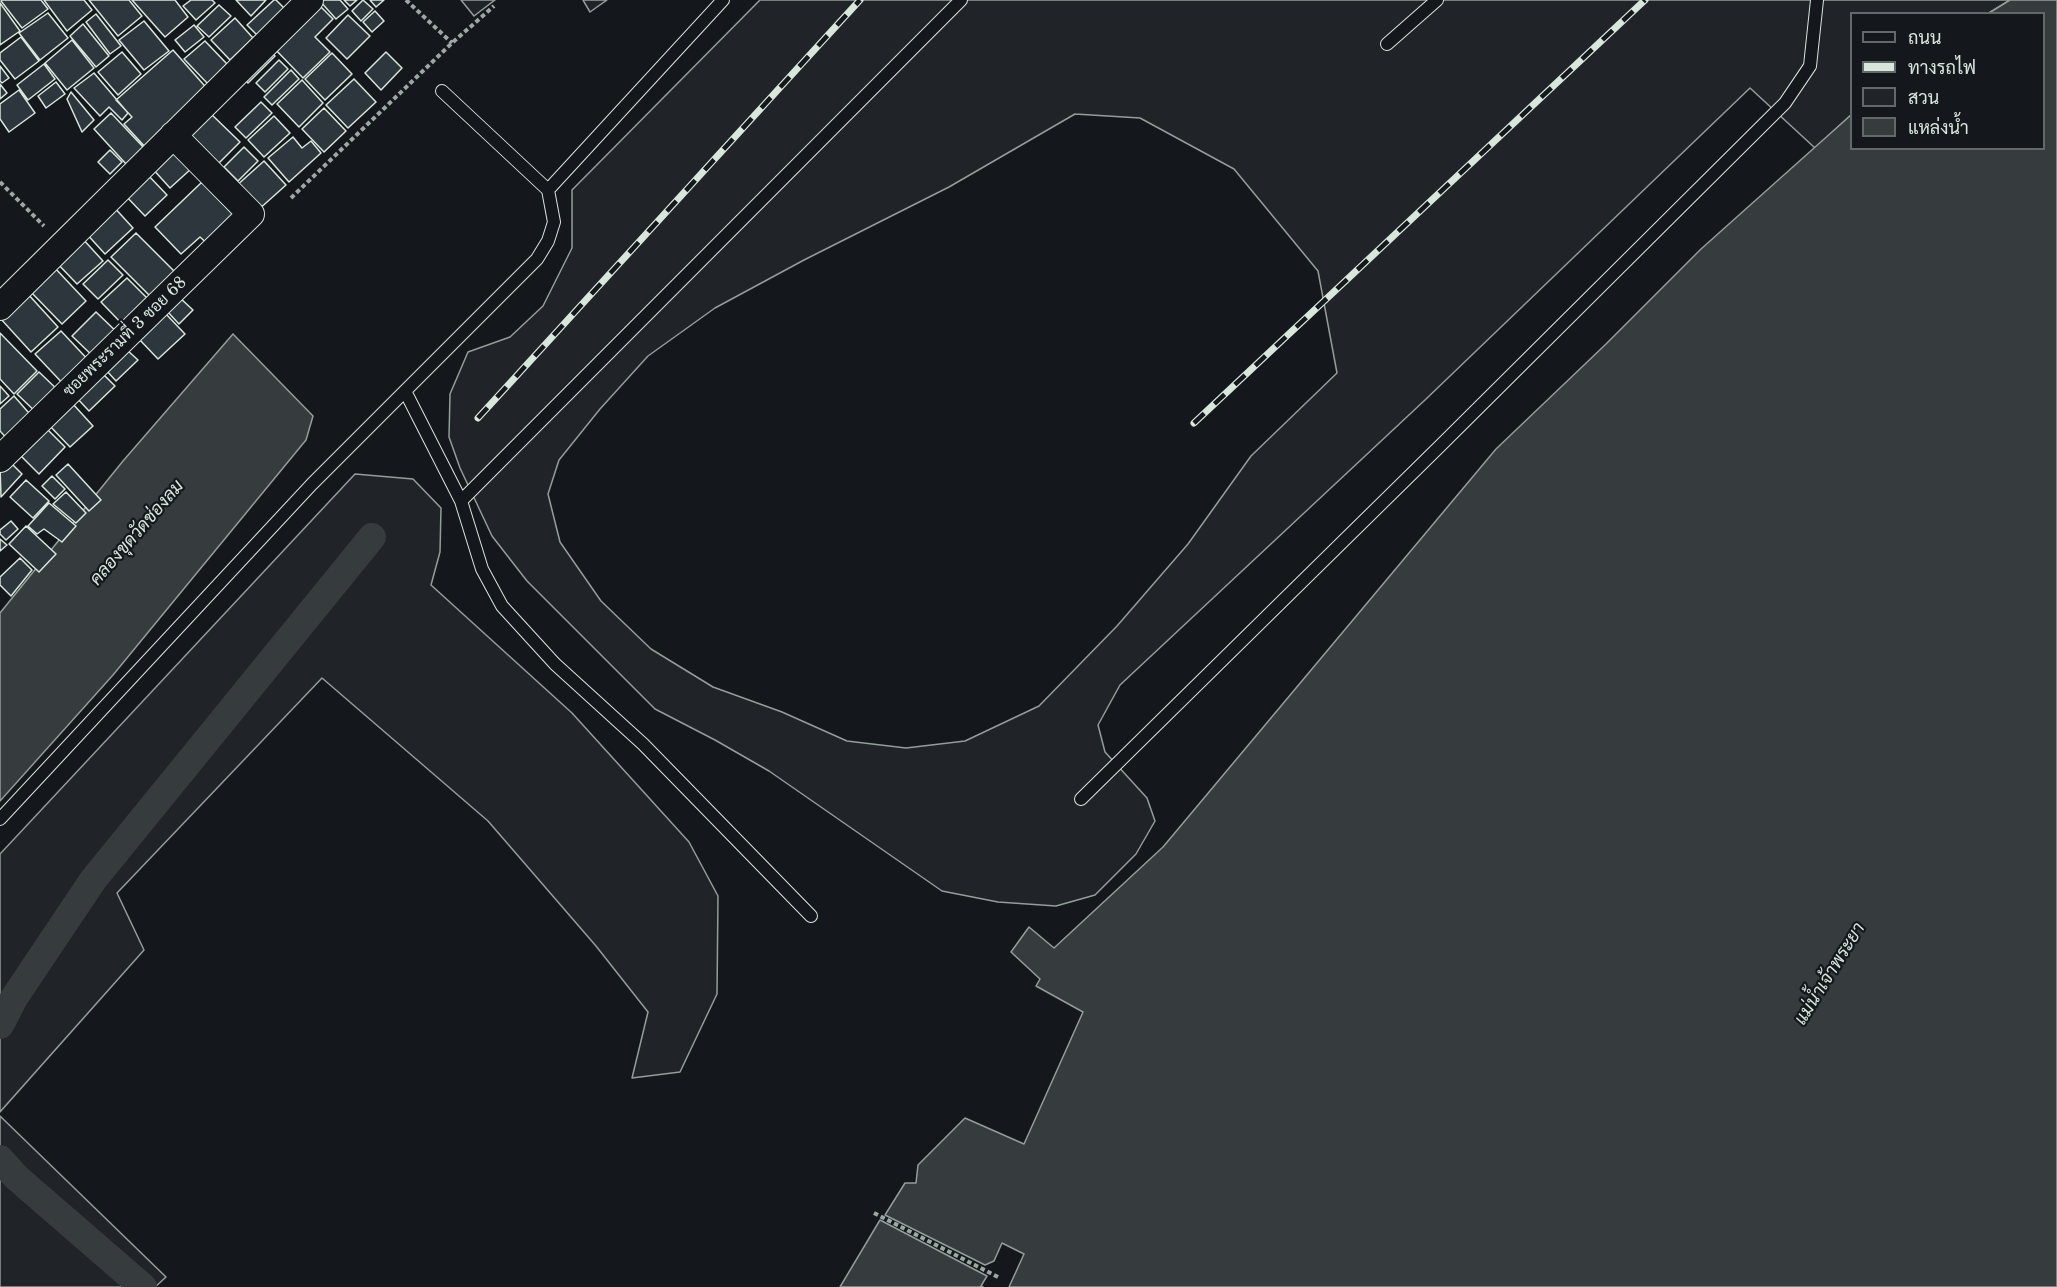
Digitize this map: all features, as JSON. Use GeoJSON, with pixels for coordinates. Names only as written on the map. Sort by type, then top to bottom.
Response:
{"type":"FeatureCollection","features":[{"type":"Feature","properties":{"kind":"street"},"geometry":{"type":"LineString","coordinates":[[0,307],[310,0]]}},
{"type":"Feature","properties":{"kind":"street","name":"ซอยพระรามที่ 3 ซอย 68"},"geometry":{"type":"LineString","coordinates":[[0,459],[251,214],[173,135]]}},
{"type":"Feature","properties":{"kind":"lane"},"geometry":{"type":"LineString","coordinates":[[548,189],[723,0]]}},
{"type":"Feature","properties":{"kind":"lane"},"geometry":{"type":"LineString","coordinates":[[461,501],[962,0]]}},
{"type":"Feature","properties":{"kind":"lane"},"geometry":{"type":"LineString","coordinates":[[1387,44],[1437,0]]}},
{"type":"Feature","properties":{"kind":"lane"},"geometry":{"type":"LineString","coordinates":[[1081,799],[1785,103],[1810,66],[1817,0]]}},
{"type":"Feature","properties":{"kind":"lane"},"geometry":{"type":"LineString","coordinates":[[0,819],[312,484],[537,259],[554,222],[548,189],[442,91]]}},
{"type":"Feature","properties":{"kind":"lane"},"geometry":{"type":"LineString","coordinates":[[405,391],[461,501],[482,569],[502,606],[555,664],[643,744],[811,916]]}},
{"type":"Feature","properties":{"kind":"path"},"geometry":{"type":"LineString","coordinates":[[406,0],[452,43]]}},
{"type":"Feature","properties":{"kind":"path"},"geometry":{"type":"LineString","coordinates":[[291,198],[452,43],[494,6]]}},
{"type":"Feature","properties":{"kind":"path"},"geometry":{"type":"LineString","coordinates":[[0,182],[62,245]]}},
{"type":"Feature","properties":{"kind":"path"},"geometry":{"type":"LineString","coordinates":[[874,1213],[998,1276]]}},
{"type":"Feature","properties":{"kind":"green space"},"geometry":{"type":"Polygon","coordinates":[[[461,0],[495,0],[474,16],[461,0]]]}},
{"type":"Feature","properties":{"kind":"green space"},"geometry":{"type":"Polygon","coordinates":[[[583,0],[607,0],[590,12],[583,0]]]}},
{"type":"Feature","properties":{"kind":"green space"},"geometry":{"type":"Polygon","coordinates":[[[760,0],[2010,0],[1991,12],[1850,12],[1850,116],[1815,148],[1750,88],[1425,400],[1120,685],[1098,725],[1105,752],[1147,798],[1155,821],[1136,854],[1095,895],[1056,906],[998,902],[942,891],[769,771],[655,709],[527,581],[492,536],[460,468],[449,437],[450,394],[468,352],[510,337],[543,306],[572,248],[572,190],[760,0]],[[1075,114],[949,187],[715,308],[648,356],[600,409],[559,460],[548,494],[560,542],[601,601],[651,649],[713,687],[782,712],[847,741],[906,748],[965,741],[1039,706],[1117,626],[1188,544],[1251,456],[1337,373],[1318,271],[1234,169],[1140,118],[1075,114]]]}},
{"type":"Feature","properties":{"kind":"green space"},"geometry":{"type":"Polygon","coordinates":[[[355,474],[413,479],[441,508],[440,552],[431,585],[572,713],[689,842],[718,896],[717,994],[680,1072],[632,1078],[648,1012],[596,946],[488,821],[322,678],[117,893],[144,950],[0,1112],[0,854],[355,474]]]}},
{"type":"Feature","properties":{"kind":"green space"},"geometry":{"type":"Polygon","coordinates":[[[0,1116],[166,1277],[155,1287],[0,1287],[0,1116]]]}},
{"type":"Feature","properties":{"kind":"water","name":"แม่น้ำเจ้าพระยา"},"geometry":{"type":"Polygon","coordinates":[[[2010,0],[2057,0],[2057,1287],[1009,1287],[1024,1254],[1002,1243],[994,1261],[985,1265],[885,1215],[905,1183],[916,1183],[918,1165],[965,1118],[1024,1144],[1083,1012],[1036,986],[1040,979],[1011,952],[1029,927],[1054,948],[1163,847],[1496,449],[1701,249],[1850,116],[1850,150],[2045,150],[2045,12],[1991,12],[2010,0]]]}},
{"type":"Feature","properties":{"kind":"water","name":"คลองขุดวัดช่องลม"},"geometry":{"type":"Polygon","coordinates":[[[233,334],[313,416],[306,440],[113,675],[0,801],[0,613],[123,461],[233,334]]]}},
{"type":"Feature","properties":{"kind":"water"},"geometry":{"type":"Polygon","coordinates":[[[880,1220],[987,1276],[981,1286],[983,1287],[840,1287],[880,1220]]]}},
{"type":"Feature","properties":{"kind":"building"},"geometry":{"type":"Polygon","coordinates":[[[2,0],[41,0],[48,9],[22,28],[2,0]]]}},
{"type":"Feature","properties":{"kind":"building"},"geometry":{"type":"Polygon","coordinates":[[[44,0],[84,0],[92,10],[67,31],[44,0]]]}},
{"type":"Feature","properties":{"kind":"building"},"geometry":{"type":"Polygon","coordinates":[[[89,0],[129,0],[142,16],[118,36],[89,0]]]}},
{"type":"Feature","properties":{"kind":"building"},"geometry":{"type":"Polygon","coordinates":[[[132,0],[175,0],[188,17],[165,37],[132,0]]]}},
{"type":"Feature","properties":{"kind":"building"},"geometry":{"type":"Polygon","coordinates":[[[191,0],[212,0],[215,3],[196,20],[183,6],[191,0]]]}},
{"type":"Feature","properties":{"kind":"building"},"geometry":{"type":"Polygon","coordinates":[[[236,0],[266,0],[251,16],[236,0]]]}},
{"type":"Feature","properties":{"kind":"building"},"geometry":{"type":"Polygon","coordinates":[[[274,0],[290,14],[263,41],[247,25],[274,0]]]}},
{"type":"Feature","properties":{"kind":"building"},"geometry":{"type":"Polygon","coordinates":[[[319,0],[340,0],[348,9],[336,19],[319,0]]]}},
{"type":"Feature","properties":{"kind":"building"},"geometry":{"type":"Polygon","coordinates":[[[344,0],[357,0],[350,6],[344,0]]]}},
{"type":"Feature","properties":{"kind":"building"},"geometry":{"type":"Polygon","coordinates":[[[363,0],[373,9],[361,21],[352,11],[363,0]]]}},
{"type":"Feature","properties":{"kind":"building"},"geometry":{"type":"Polygon","coordinates":[[[370,0],[384,0],[376,7],[370,0]]]}},
{"type":"Feature","properties":{"kind":"building"},"geometry":{"type":"Polygon","coordinates":[[[315,1],[333,19],[315,37],[330,52],[303,78],[270,44],[315,1]]]}},
{"type":"Feature","properties":{"kind":"building"},"geometry":{"type":"Polygon","coordinates":[[[0,3],[20,31],[0,45],[0,3]]]}},
{"type":"Feature","properties":{"kind":"building"},"geometry":{"type":"Polygon","coordinates":[[[219,5],[231,16],[209,37],[197,26],[219,5]]]}},
{"type":"Feature","properties":{"kind":"building"},"geometry":{"type":"Polygon","coordinates":[[[375,11],[384,21],[372,32],[363,22],[375,11]]]}},
{"type":"Feature","properties":{"kind":"building"},"geometry":{"type":"Polygon","coordinates":[[[48,13],[68,38],[40,60],[19,33],[48,13]]]}},
{"type":"Feature","properties":{"kind":"building"},"geometry":{"type":"Polygon","coordinates":[[[96,14],[121,46],[110,54],[86,22],[96,14]]]}},
{"type":"Feature","properties":{"kind":"building"},"geometry":{"type":"Polygon","coordinates":[[[348,15],[370,36],[347,59],[326,38],[348,15]]]}},
{"type":"Feature","properties":{"kind":"building"},"geometry":{"type":"Polygon","coordinates":[[[235,18],[253,38],[230,60],[211,40],[235,18]]]}},
{"type":"Feature","properties":{"kind":"building"},"geometry":{"type":"Polygon","coordinates":[[[144,21],[169,51],[144,70],[119,40],[144,21]]]}},
{"type":"Feature","properties":{"kind":"building"},"geometry":{"type":"Polygon","coordinates":[[[83,24],[109,56],[96,67],[70,36],[83,24]]]}},
{"type":"Feature","properties":{"kind":"building"},"geometry":{"type":"Polygon","coordinates":[[[194,25],[204,37],[185,52],[175,40],[194,25]]]}},
{"type":"Feature","properties":{"kind":"building"},"geometry":{"type":"Polygon","coordinates":[[[21,37],[39,61],[15,79],[0,60],[0,53],[21,37]]]}},
{"type":"Feature","properties":{"kind":"building"},"geometry":{"type":"Polygon","coordinates":[[[72,40],[94,68],[67,90],[45,63],[72,40]]]}},
{"type":"Feature","properties":{"kind":"building"},"geometry":{"type":"Polygon","coordinates":[[[205,41],[227,64],[208,84],[184,59],[205,41]]]}},
{"type":"Feature","properties":{"kind":"building"},"geometry":{"type":"Polygon","coordinates":[[[267,48],[275,56],[248,83],[240,75],[267,48]]]}},
{"type":"Feature","properties":{"kind":"building"},"geometry":{"type":"Polygon","coordinates":[[[173,50],[211,93],[147,149],[124,124],[132,117],[116,100],[173,50]]]}},
{"type":"Feature","properties":{"kind":"building"},"geometry":{"type":"Polygon","coordinates":[[[122,52],[141,74],[118,95],[98,72],[122,52]]]}},
{"type":"Feature","properties":{"kind":"building"},"geometry":{"type":"Polygon","coordinates":[[[386,52],[402,68],[381,90],[365,73],[386,52]]]}},
{"type":"Feature","properties":{"kind":"building"},"geometry":{"type":"Polygon","coordinates":[[[332,53],[352,74],[325,100],[305,79],[332,53]]]}},
{"type":"Feature","properties":{"kind":"building"},"geometry":{"type":"Polygon","coordinates":[[[279,60],[288,69],[265,92],[256,83],[279,60]]]}},
{"type":"Feature","properties":{"kind":"building"},"geometry":{"type":"Polygon","coordinates":[[[44,64],[55,79],[28,100],[17,85],[44,64]]]}},
{"type":"Feature","properties":{"kind":"building"},"geometry":{"type":"Polygon","coordinates":[[[0,66],[9,78],[2,83],[0,81],[0,66]]]}},
{"type":"Feature","properties":{"kind":"building"},"geometry":{"type":"Polygon","coordinates":[[[291,70],[299,79],[272,105],[264,97],[291,70]]]}},
{"type":"Feature","properties":{"kind":"building"},"geometry":{"type":"Polygon","coordinates":[[[94,73],[128,113],[122,120],[109,107],[100,116],[74,88],[94,73]]]}},
{"type":"Feature","properties":{"kind":"building"},"geometry":{"type":"Polygon","coordinates":[[[354,79],[376,102],[348,128],[326,105],[354,79]]]}},
{"type":"Feature","properties":{"kind":"building"},"geometry":{"type":"Polygon","coordinates":[[[302,80],[323,103],[299,127],[277,104],[302,80]]]}},
{"type":"Feature","properties":{"kind":"building"},"geometry":{"type":"Polygon","coordinates":[[[56,82],[65,94],[46,108],[38,96],[56,82]]]}},
{"type":"Feature","properties":{"kind":"building"},"geometry":{"type":"Polygon","coordinates":[[[0,84],[7,93],[0,99],[0,84]]]}},
{"type":"Feature","properties":{"kind":"building"},"geometry":{"type":"Polygon","coordinates":[[[19,90],[35,113],[9,132],[0,119],[0,104],[19,90]]]}},
{"type":"Feature","properties":{"kind":"building"},"geometry":{"type":"Polygon","coordinates":[[[71,92],[94,120],[82,132],[67,99],[71,92]]]}},
{"type":"Feature","properties":{"kind":"building"},"geometry":{"type":"Polygon","coordinates":[[[261,102],[272,113],[246,138],[235,127],[261,102]]]}},
{"type":"Feature","properties":{"kind":"building"},"geometry":{"type":"Polygon","coordinates":[[[324,108],[346,131],[324,152],[302,129],[324,108]]]}},
{"type":"Feature","properties":{"kind":"building"},"geometry":{"type":"Polygon","coordinates":[[[208,111],[240,142],[216,166],[184,135],[208,111]]]}},
{"type":"Feature","properties":{"kind":"building"},"geometry":{"type":"Polygon","coordinates":[[[111,113],[145,149],[127,165],[94,129],[111,113]]]}},
{"type":"Feature","properties":{"kind":"building"},"geometry":{"type":"Polygon","coordinates":[[[274,116],[290,133],[264,157],[248,140],[274,116]]]}},
{"type":"Feature","properties":{"kind":"building"},"geometry":{"type":"Polygon","coordinates":[[[293,137],[302,148],[311,141],[321,153],[289,182],[268,158],[293,137]]]}},
{"type":"Feature","properties":{"kind":"building"},"geometry":{"type":"Polygon","coordinates":[[[173,147],[192,168],[170,188],[151,167],[173,147]]]}},
{"type":"Feature","properties":{"kind":"building"},"geometry":{"type":"Polygon","coordinates":[[[244,147],[258,161],[238,181],[224,167],[244,147]]]}},
{"type":"Feature","properties":{"kind":"building"},"geometry":{"type":"Polygon","coordinates":[[[110,150],[122,162],[110,174],[98,162],[110,150]]]}},
{"type":"Feature","properties":{"kind":"building"},"geometry":{"type":"Polygon","coordinates":[[[264,161],[286,185],[257,211],[235,187],[264,161]]]}},
{"type":"Feature","properties":{"kind":"building"},"geometry":{"type":"Polygon","coordinates":[[[146,173],[167,195],[145,216],[124,194],[146,173]]]}},
{"type":"Feature","properties":{"kind":"building"},"geometry":{"type":"Polygon","coordinates":[[[202,182],[239,221],[211,247],[200,237],[181,254],[155,227],[202,182]]]}},
{"type":"Feature","properties":{"kind":"building"},"geometry":{"type":"Polygon","coordinates":[[[112,205],[133,228],[105,254],[84,231],[112,205]]]}},
{"type":"Feature","properties":{"kind":"building"},"geometry":{"type":"Polygon","coordinates":[[[136,233],[179,276],[155,301],[111,257],[136,233]]]}},
{"type":"Feature","properties":{"kind":"building"},"geometry":{"type":"Polygon","coordinates":[[[81,237],[103,261],[77,284],[55,261],[81,237]]]}},
{"type":"Feature","properties":{"kind":"building"},"geometry":{"type":"Polygon","coordinates":[[[108,260],[123,275],[98,299],[83,284],[108,260]]]}},
{"type":"Feature","properties":{"kind":"building"},"geometry":{"type":"Polygon","coordinates":[[[53,266],[86,301],[62,324],[29,290],[53,266]]]}},
{"type":"Feature","properties":{"kind":"building"},"geometry":{"type":"Polygon","coordinates":[[[127,278],[152,303],[126,328],[101,302],[127,278]]]}},
{"type":"Feature","properties":{"kind":"building"},"geometry":{"type":"Polygon","coordinates":[[[27,293],[58,327],[31,352],[0,318],[27,293]]]}},
{"type":"Feature","properties":{"kind":"building"},"geometry":{"type":"Polygon","coordinates":[[[179,297],[193,310],[179,324],[166,310],[179,297]]]}},
{"type":"Feature","properties":{"kind":"building"},"geometry":{"type":"Polygon","coordinates":[[[96,312],[122,337],[98,361],[72,336],[96,312]]]}},
{"type":"Feature","properties":{"kind":"building"},"geometry":{"type":"Polygon","coordinates":[[[165,313],[185,334],[158,359],[138,338],[165,313]]]}},
{"type":"Feature","properties":{"kind":"building"},"geometry":{"type":"Polygon","coordinates":[[[61,331],[92,364],[67,388],[35,354],[61,331]]]}},
{"type":"Feature","properties":{"kind":"building"},"geometry":{"type":"Polygon","coordinates":[[[0,333],[37,371],[14,394],[0,379],[0,333]]]}},
{"type":"Feature","properties":{"kind":"building"},"geometry":{"type":"Polygon","coordinates":[[[127,350],[138,360],[116,381],[106,370],[127,350]]]}},
{"type":"Feature","properties":{"kind":"building"},"geometry":{"type":"Polygon","coordinates":[[[39,372],[63,395],[41,417],[17,394],[39,372]]]}},
{"type":"Feature","properties":{"kind":"building"},"geometry":{"type":"Polygon","coordinates":[[[102,373],[115,386],[89,411],[76,397],[102,373]]]}},
{"type":"Feature","properties":{"kind":"building"},"geometry":{"type":"Polygon","coordinates":[[[0,386],[9,396],[0,404],[0,386]]]}},
{"type":"Feature","properties":{"kind":"building"},"geometry":{"type":"Polygon","coordinates":[[[14,396],[36,421],[12,444],[0,431],[0,409],[14,396]]]}},
{"type":"Feature","properties":{"kind":"building"},"geometry":{"type":"Polygon","coordinates":[[[72,403],[93,426],[70,447],[49,425],[72,403]]]}},
{"type":"Feature","properties":{"kind":"building"},"geometry":{"type":"Polygon","coordinates":[[[45,427],[65,447],[39,474],[19,454],[45,427]]]}},
{"type":"Feature","properties":{"kind":"building"},"geometry":{"type":"Polygon","coordinates":[[[7,459],[22,474],[1,497],[0,466],[7,459]]]}},
{"type":"Feature","properties":{"kind":"building"},"geometry":{"type":"Polygon","coordinates":[[[68,464],[101,500],[89,511],[56,475],[68,464]]]}},
{"type":"Feature","properties":{"kind":"building"},"geometry":{"type":"Polygon","coordinates":[[[52,476],[65,489],[55,499],[42,486],[52,476]]]}},
{"type":"Feature","properties":{"kind":"building"},"geometry":{"type":"Polygon","coordinates":[[[26,480],[49,501],[33,518],[10,497],[26,480]]]}},
{"type":"Feature","properties":{"kind":"building"},"geometry":{"type":"Polygon","coordinates":[[[66,492],[86,513],[76,523],[53,504],[66,492]]]}},
{"type":"Feature","properties":{"kind":"building"},"geometry":{"type":"Polygon","coordinates":[[[49,503],[76,526],[62,542],[44,529],[37,534],[28,526],[49,503]]]}},
{"type":"Feature","properties":{"kind":"building"},"geometry":{"type":"Polygon","coordinates":[[[11,521],[18,529],[6,540],[0,534],[0,530],[11,521]]]}},
{"type":"Feature","properties":{"kind":"building"},"geometry":{"type":"Polygon","coordinates":[[[26,526],[56,554],[39,572],[9,544],[26,526]]]}},
{"type":"Feature","properties":{"kind":"building"},"geometry":{"type":"Polygon","coordinates":[[[0,539],[7,545],[0,551],[0,539]]]}},
{"type":"Feature","properties":{"kind":"building"},"geometry":{"type":"Polygon","coordinates":[[[20,558],[32,570],[11,596],[0,585],[0,577],[20,558]]]}},
{"type":"Feature","properties":{"kind":"waterway"},"geometry":{"type":"LineString","coordinates":[[0,1025],[14,998],[93,880],[372,537]]}},
{"type":"Feature","properties":{"kind":"waterway"},"geometry":{"type":"LineString","coordinates":[[0,1159],[16,1177],[143,1287]]}},
{"type":"Feature","properties":{"kind":"railway"},"geometry":{"type":"LineString","coordinates":[[478,418],[860,0]]}},
{"type":"Feature","properties":{"kind":"railway"},"geometry":{"type":"LineString","coordinates":[[1194,423],[1645,0]]}}]}
